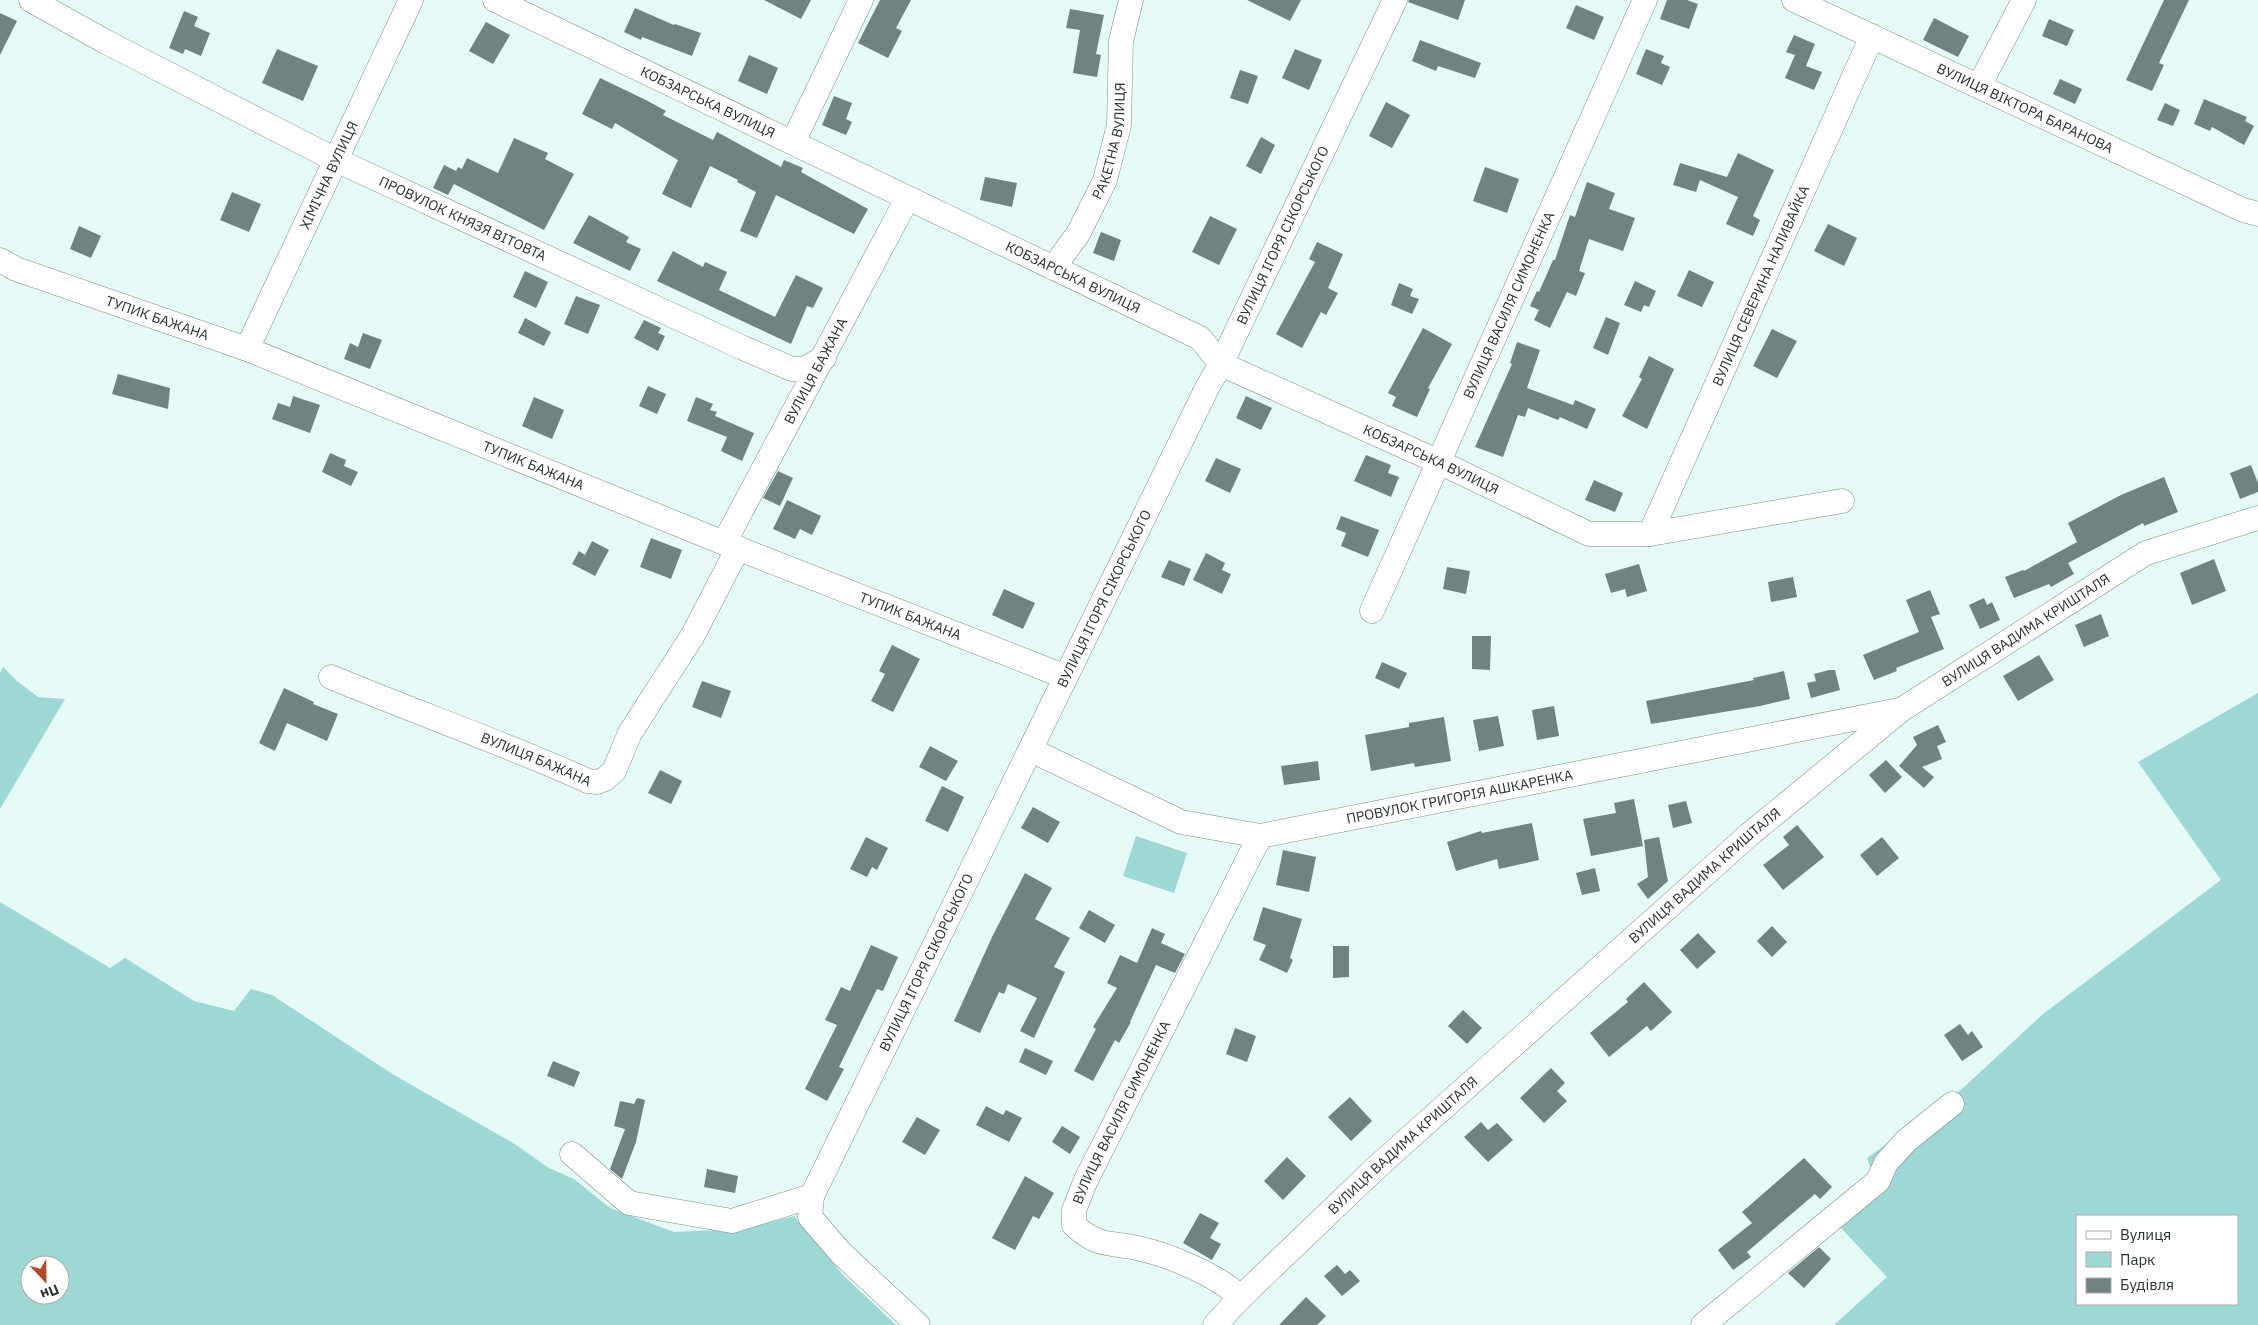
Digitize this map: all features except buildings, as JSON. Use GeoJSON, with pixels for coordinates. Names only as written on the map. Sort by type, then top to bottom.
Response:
{"type":"FeatureCollection","features":[{"type":"Feature","properties":{"kind":"street","name":"ПРОВУЛОК КНЯЗЯ ВІТОВТА"},"geometry":{"type":"LineString","coordinates":[[31,0],[106,42],[336,160],[743,348],[792,369],[804,369],[824,358]]}},
{"type":"Feature","properties":{"kind":"street","name":"ХІМІЧНА ВУЛИЦЯ"},"geometry":{"type":"LineString","coordinates":[[247,349],[411,0]]}},
{"type":"Feature","properties":{"kind":"street","name":"КОБЗАРСЬКА ВУЛИЦЯ"},"geometry":{"type":"LineString","coordinates":[[495,0],[1200,338],[1221,364],[1439,462],[1589,534],[1650,534],[1842,501]]}},
{"type":"Feature","properties":{"kind":"street"},"geometry":{"type":"LineString","coordinates":[[793,142],[862,0]]}},
{"type":"Feature","properties":{"kind":"street","name":"РАКЕТНА ВУЛИЦЯ"},"geometry":{"type":"LineString","coordinates":[[1053,268],[1078,234],[1105,180],[1119,125],[1121,41],[1131,0]]}},
{"type":"Feature","properties":{"kind":"street","name":"ВУЛИЦЯ ІГОРЯ СІКОРСЬКОГО"},"geometry":{"type":"LineString","coordinates":[[812,1196],[1208,386],[1221,364],[1395,0]]}},
{"type":"Feature","properties":{"kind":"street","name":"ВУЛИЦЯ ВАСИЛЯ СИМОНЕНКА"},"geometry":{"type":"LineString","coordinates":[[1372,611],[1645,0]]}},
{"type":"Feature","properties":{"kind":"street","name":"ВУЛИЦЯ ВІКТОРА БАРАНОВА"},"geometry":{"type":"LineString","coordinates":[[1794,0],[2242,210],[2258,214]]}},
{"type":"Feature","properties":{"kind":"street"},"geometry":{"type":"LineString","coordinates":[[1978,86],[2024,0]]}},
{"type":"Feature","properties":{"kind":"street","name":"ВУЛИЦЯ СЕВЕРИНА НАЛИВАЙКА"},"geometry":{"type":"LineString","coordinates":[[1650,534],[1872,36]]}},
{"type":"Feature","properties":{"kind":"street","name":"ВУЛИЦЯ БАЖАНА"},"geometry":{"type":"LineString","coordinates":[[331,677],[411,710],[489,738],[588,781],[597,782],[605,779],[614,771],[630,734],[693,635],[731,546],[824,358],[907,199]]}},
{"type":"Feature","properties":{"kind":"street","name":"ТУПИК БАЖАНА"},"geometry":{"type":"LineString","coordinates":[[0,260],[16,269],[247,349],[731,546],[1066,677]]}},
{"type":"Feature","properties":{"kind":"street","name":"ВУЛИЦЯ ВАДИМА КРИШТАЛЯ"},"geometry":{"type":"LineString","coordinates":[[1215,1325],[1240,1298],[1378,1166],[1742,841],[1901,710],[2146,554],[2258,518]]}},
{"type":"Feature","properties":{"kind":"street","name":"ПРОВУЛОК ГРИГОРІЯ АШКАРЕНКА"},"geometry":{"type":"LineString","coordinates":[[1031,750],[1181,822],[1260,836],[1901,710]]}},
{"type":"Feature","properties":{"kind":"street","name":"ВУЛИЦЯ ВАСИЛЯ СИМОНЕНКА"},"geometry":{"type":"LineString","coordinates":[[1240,1298],[1231,1288],[1161,1254],[1138,1248],[1105,1244],[1087,1237],[1074,1225],[1074,1210],[1086,1180],[1260,836]]}},
{"type":"Feature","properties":{"kind":"street"},"geometry":{"type":"LineString","coordinates":[[1703,1325],[1878,1180],[1886,1163],[1906,1141],[1952,1104]]}},
{"type":"Feature","properties":{"kind":"street"},"geometry":{"type":"LineString","coordinates":[[572,1154],[629,1203],[732,1221],[812,1196],[810,1217],[841,1253],[918,1325]]}},
{"type":"Feature","properties":{"kind":"green space"},"geometry":{"type":"Polygon","coordinates":[[[3,667],[17,681],[38,697],[65,699],[0,809],[0,673],[3,667]]]}},
{"type":"Feature","properties":{"kind":"green space"},"geometry":{"type":"Polygon","coordinates":[[[2258,693],[2258,1325],[1834,1325],[1887,1277],[1827,1213],[1873,1175],[1867,1158],[1962,1089],[2043,1014],[2221,880],[2138,762],[2258,693]]]}},
{"type":"Feature","properties":{"kind":"green space"},"geometry":{"type":"Polygon","coordinates":[[[1136,836],[1187,853],[1174,893],[1123,876],[1136,836]]]}},
{"type":"Feature","properties":{"kind":"green space"},"geometry":{"type":"Polygon","coordinates":[[[0,902],[110,968],[125,958],[194,1001],[234,1011],[251,989],[272,995],[394,1075],[513,1143],[549,1168],[574,1179],[610,1208],[674,1232],[743,1229],[794,1216],[844,1276],[896,1325],[0,1325],[0,902]]]}}]}
